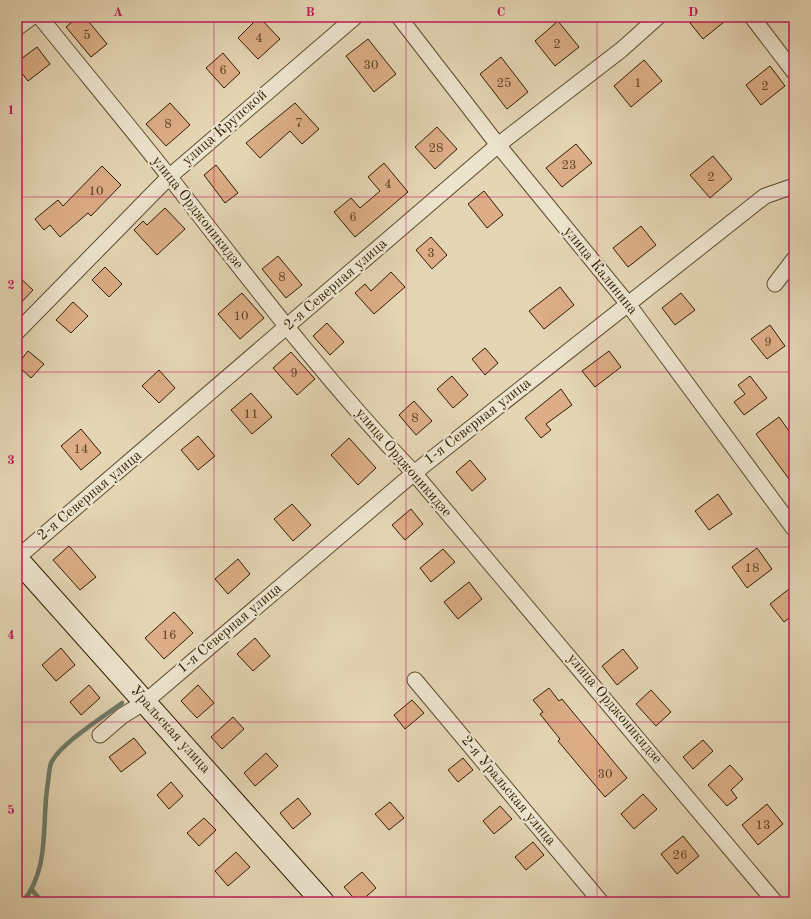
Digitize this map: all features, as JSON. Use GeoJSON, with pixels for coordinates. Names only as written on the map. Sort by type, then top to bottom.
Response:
{"type":"FeatureCollection","features":[{"type":"Feature","properties":{"kind":"main road","name":"Уральская улица"},"geometry":{"type":"LineString","coordinates":[[17,558],[323,902]]}},
{"type":"Feature","properties":{"kind":"street"},"geometry":{"type":"LineString","coordinates":[[17,28],[32,17]]}},
{"type":"Feature","properties":{"kind":"street","name":"улица Орджоникидзе"},"geometry":{"type":"LineString","coordinates":[[40,17],[169,177],[287,328],[379,436],[414,472],[775,902]]}},
{"type":"Feature","properties":{"kind":"street","name":"улица Крупской"},"geometry":{"type":"LineString","coordinates":[[17,332],[169,177],[355,17]]}},
{"type":"Feature","properties":{"kind":"street","name":"улица Калинина"},"geometry":{"type":"LineString","coordinates":[[399,17],[498,145],[628,304],[794,530]]}},
{"type":"Feature","properties":{"kind":"street","name":"2-я Северная улица"},"geometry":{"type":"LineString","coordinates":[[17,558],[287,328],[498,145],[621,50],[658,17]]}},
{"type":"Feature","properties":{"kind":"street"},"geometry":{"type":"LineString","coordinates":[[752,17],[794,72]]}},
{"type":"Feature","properties":{"kind":"street","name":"1-я Северная улица"},"geometry":{"type":"LineString","coordinates":[[100,735],[122,716],[145,702],[414,472],[765,196],[794,186]]}},
{"type":"Feature","properties":{"kind":"street"},"geometry":{"type":"LineString","coordinates":[[775,284],[794,259]]}},
{"type":"Feature","properties":{"kind":"street","name":"2-я Уральская улица"},"geometry":{"type":"LineString","coordinates":[[415,680],[601,902]]}},
{"type":"Feature","properties":{"kind":"building"},"geometry":{"type":"Polygon","coordinates":[[[78,17],[85,17],[107,44],[91,57],[66,27],[78,17]]]}},
{"type":"Feature","properties":{"kind":"building"},"geometry":{"type":"Polygon","coordinates":[[[259,17],[280,39],[258,59],[238,38],[259,17]]]}},
{"type":"Feature","properties":{"kind":"building"},"geometry":{"type":"Polygon","coordinates":[[[698,17],[730,17],[703,39],[690,23],[698,17]]]}},
{"type":"Feature","properties":{"kind":"building"},"geometry":{"type":"Polygon","coordinates":[[[558,21],[579,47],[555,66],[535,41],[558,21]]]}},
{"type":"Feature","properties":{"kind":"building"},"geometry":{"type":"Polygon","coordinates":[[[368,39],[396,74],[374,92],[346,56],[368,39]]]}},
{"type":"Feature","properties":{"kind":"building"},"geometry":{"type":"Polygon","coordinates":[[[37,47],[50,64],[28,81],[17,67],[17,62],[37,47]]]}},
{"type":"Feature","properties":{"kind":"building"},"geometry":{"type":"Polygon","coordinates":[[[223,53],[240,73],[224,88],[206,68],[223,53]]]}},
{"type":"Feature","properties":{"kind":"building"},"geometry":{"type":"Polygon","coordinates":[[[501,57],[528,92],[507,109],[480,74],[501,57]]]}},
{"type":"Feature","properties":{"kind":"building"},"geometry":{"type":"Polygon","coordinates":[[[644,60],[662,81],[631,107],[614,86],[644,60]]]}},
{"type":"Feature","properties":{"kind":"building"},"geometry":{"type":"Polygon","coordinates":[[[770,66],[785,86],[761,105],[746,85],[770,66]]]}},
{"type":"Feature","properties":{"kind":"building"},"geometry":{"type":"Polygon","coordinates":[[[170,103],[190,125],[166,146],[146,124],[170,103]]]}},
{"type":"Feature","properties":{"kind":"building"},"geometry":{"type":"Polygon","coordinates":[[[295,103],[319,129],[302,144],[290,131],[260,158],[246,143],[295,103]]]}},
{"type":"Feature","properties":{"kind":"building"},"geometry":{"type":"Polygon","coordinates":[[[437,127],[457,149],[435,169],[415,147],[437,127]]]}},
{"type":"Feature","properties":{"kind":"building"},"geometry":{"type":"Polygon","coordinates":[[[576,144],[592,163],[562,187],[546,168],[576,144]]]}},
{"type":"Feature","properties":{"kind":"building"},"geometry":{"type":"Polygon","coordinates":[[[713,156],[732,179],[710,198],[690,175],[713,156]]]}},
{"type":"Feature","properties":{"kind":"building"},"geometry":{"type":"Polygon","coordinates":[[[384,163],[408,192],[355,237],[334,212],[351,198],[360,208],[380,191],[368,177],[384,163]]]}},
{"type":"Feature","properties":{"kind":"building"},"geometry":{"type":"Polygon","coordinates":[[[216,165],[238,193],[225,203],[204,175],[216,165]]]}},
{"type":"Feature","properties":{"kind":"building"},"geometry":{"type":"Polygon","coordinates":[[[102,166],[121,185],[91,216],[88,213],[60,237],[50,225],[44,230],[35,219],[58,200],[63,206],[102,166]]]}},
{"type":"Feature","properties":{"kind":"building"},"geometry":{"type":"Polygon","coordinates":[[[484,191],[503,215],[487,228],[468,204],[484,191]]]}},
{"type":"Feature","properties":{"kind":"building"},"geometry":{"type":"Polygon","coordinates":[[[165,208],[185,229],[157,255],[134,230],[143,221],[147,225],[165,208]]]}},
{"type":"Feature","properties":{"kind":"building"},"geometry":{"type":"Polygon","coordinates":[[[641,226],[656,245],[628,267],[613,248],[641,226]]]}},
{"type":"Feature","properties":{"kind":"building"},"geometry":{"type":"Polygon","coordinates":[[[431,237],[447,255],[432,269],[416,250],[431,237]]]}},
{"type":"Feature","properties":{"kind":"building"},"geometry":{"type":"Polygon","coordinates":[[[278,256],[302,285],[286,298],[262,269],[278,256]]]}},
{"type":"Feature","properties":{"kind":"building"},"geometry":{"type":"Polygon","coordinates":[[[105,267],[122,284],[109,297],[92,280],[105,267]]]}},
{"type":"Feature","properties":{"kind":"building"},"geometry":{"type":"Polygon","coordinates":[[[391,272],[405,287],[374,314],[355,293],[365,284],[371,291],[391,272]]]}},
{"type":"Feature","properties":{"kind":"building"},"geometry":{"type":"Polygon","coordinates":[[[17,275],[33,290],[17,307],[17,275]]]}},
{"type":"Feature","properties":{"kind":"building"},"geometry":{"type":"Polygon","coordinates":[[[560,287],[574,305],[544,329],[529,311],[560,287]]]}},
{"type":"Feature","properties":{"kind":"building"},"geometry":{"type":"Polygon","coordinates":[[[242,293],[264,318],[240,339],[218,314],[242,293]]]}},
{"type":"Feature","properties":{"kind":"building"},"geometry":{"type":"Polygon","coordinates":[[[681,293],[695,310],[675,325],[662,308],[681,293]]]}},
{"type":"Feature","properties":{"kind":"building"},"geometry":{"type":"Polygon","coordinates":[[[73,302],[88,316],[71,333],[56,320],[73,302]]]}},
{"type":"Feature","properties":{"kind":"building"},"geometry":{"type":"Polygon","coordinates":[[[327,323],[344,342],[330,355],[313,336],[327,323]]]}},
{"type":"Feature","properties":{"kind":"building"},"geometry":{"type":"Polygon","coordinates":[[[770,325],[785,346],[767,359],[751,339],[770,325]]]}},
{"type":"Feature","properties":{"kind":"building"},"geometry":{"type":"Polygon","coordinates":[[[485,348],[498,363],[485,375],[472,359],[485,348]]]}},
{"type":"Feature","properties":{"kind":"building"},"geometry":{"type":"Polygon","coordinates":[[[28,351],[44,364],[31,378],[17,365],[28,351]]]}},
{"type":"Feature","properties":{"kind":"building"},"geometry":{"type":"Polygon","coordinates":[[[609,351],[621,367],[595,387],[582,371],[609,351]]]}},
{"type":"Feature","properties":{"kind":"building"},"geometry":{"type":"Polygon","coordinates":[[[291,352],[315,379],[297,395],[273,368],[291,352]]]}},
{"type":"Feature","properties":{"kind":"building"},"geometry":{"type":"Polygon","coordinates":[[[159,370],[175,388],[159,403],[142,386],[159,370]]]}},
{"type":"Feature","properties":{"kind":"building"},"geometry":{"type":"Polygon","coordinates":[[[452,376],[468,395],[453,408],[437,389],[452,376]]]}},
{"type":"Feature","properties":{"kind":"building"},"geometry":{"type":"Polygon","coordinates":[[[750,376],[767,398],[744,415],[734,402],[745,394],[738,385],[750,376]]]}},
{"type":"Feature","properties":{"kind":"building"},"geometry":{"type":"Polygon","coordinates":[[[561,389],[572,405],[546,424],[551,430],[541,438],[525,418],[561,389]]]}},
{"type":"Feature","properties":{"kind":"building"},"geometry":{"type":"Polygon","coordinates":[[[251,393],[272,417],[252,434],[231,410],[251,393]]]}},
{"type":"Feature","properties":{"kind":"building"},"geometry":{"type":"Polygon","coordinates":[[[414,401],[432,421],[416,435],[399,415],[414,401]]]}},
{"type":"Feature","properties":{"kind":"building"},"geometry":{"type":"Polygon","coordinates":[[[779,417],[794,438],[794,486],[756,434],[779,417]]]}},
{"type":"Feature","properties":{"kind":"building"},"geometry":{"type":"Polygon","coordinates":[[[81,429],[101,453],[81,470],[61,446],[81,429]]]}},
{"type":"Feature","properties":{"kind":"building"},"geometry":{"type":"Polygon","coordinates":[[[198,436],[215,456],[198,470],[181,450],[198,436]]]}},
{"type":"Feature","properties":{"kind":"building"},"geometry":{"type":"Polygon","coordinates":[[[349,438],[376,468],[358,485],[331,455],[349,438]]]}},
{"type":"Feature","properties":{"kind":"building"},"geometry":{"type":"Polygon","coordinates":[[[470,460],[486,479],[472,491],[456,472],[470,460]]]}},
{"type":"Feature","properties":{"kind":"building"},"geometry":{"type":"Polygon","coordinates":[[[718,494],[732,514],[709,530],[695,511],[718,494]]]}},
{"type":"Feature","properties":{"kind":"building"},"geometry":{"type":"Polygon","coordinates":[[[292,504],[311,525],[293,541],[274,519],[292,504]]]}},
{"type":"Feature","properties":{"kind":"building"},"geometry":{"type":"Polygon","coordinates":[[[411,509],[423,524],[405,540],[392,525],[411,509]]]}},
{"type":"Feature","properties":{"kind":"building"},"geometry":{"type":"Polygon","coordinates":[[[69,546],[96,577],[80,590],[53,560],[69,546]]]}},
{"type":"Feature","properties":{"kind":"building"},"geometry":{"type":"Polygon","coordinates":[[[757,548],[772,569],[747,588],[732,567],[757,548]]]}},
{"type":"Feature","properties":{"kind":"building"},"geometry":{"type":"Polygon","coordinates":[[[443,549],[455,562],[431,582],[420,568],[443,549]]]}},
{"type":"Feature","properties":{"kind":"building"},"geometry":{"type":"Polygon","coordinates":[[[238,559],[250,574],[228,594],[215,579],[238,559]]]}},
{"type":"Feature","properties":{"kind":"building"},"geometry":{"type":"Polygon","coordinates":[[[469,582],[482,599],[458,619],[444,602],[469,582]]]}},
{"type":"Feature","properties":{"kind":"building"},"geometry":{"type":"Polygon","coordinates":[[[794,585],[794,614],[784,622],[770,604],[794,585]]]}},
{"type":"Feature","properties":{"kind":"building"},"geometry":{"type":"Polygon","coordinates":[[[174,612],[193,633],[164,659],[145,638],[174,612]]]}},
{"type":"Feature","properties":{"kind":"building"},"geometry":{"type":"Polygon","coordinates":[[[255,638],[270,656],[253,671],[237,654],[255,638]]]}},
{"type":"Feature","properties":{"kind":"building"},"geometry":{"type":"Polygon","coordinates":[[[61,648],[75,665],[56,681],[42,665],[61,648]]]}},
{"type":"Feature","properties":{"kind":"building"},"geometry":{"type":"Polygon","coordinates":[[[623,649],[638,668],[617,685],[602,666],[623,649]]]}},
{"type":"Feature","properties":{"kind":"building"},"geometry":{"type":"Polygon","coordinates":[[[89,685],[100,698],[81,715],[70,702],[89,685]]]}},
{"type":"Feature","properties":{"kind":"building"},"geometry":{"type":"Polygon","coordinates":[[[198,685],[214,703],[197,718],[181,701],[198,685]]]}},
{"type":"Feature","properties":{"kind":"building"},"geometry":{"type":"Polygon","coordinates":[[[549,688],[559,701],[562,699],[627,778],[605,797],[558,741],[560,739],[540,714],[543,712],[533,700],[549,688]]]}},
{"type":"Feature","properties":{"kind":"building"},"geometry":{"type":"Polygon","coordinates":[[[651,690],[671,712],[656,726],[636,704],[651,690]]]}},
{"type":"Feature","properties":{"kind":"building"},"geometry":{"type":"Polygon","coordinates":[[[412,700],[424,713],[405,729],[394,715],[412,700]]]}},
{"type":"Feature","properties":{"kind":"building"},"geometry":{"type":"Polygon","coordinates":[[[233,717],[244,729],[222,749],[211,737],[233,717]]]}},
{"type":"Feature","properties":{"kind":"building"},"geometry":{"type":"Polygon","coordinates":[[[134,738],[146,753],[121,772],[109,757],[134,738]]]}},
{"type":"Feature","properties":{"kind":"building"},"geometry":{"type":"Polygon","coordinates":[[[703,740],[713,751],[693,769],[683,757],[703,740]]]}},
{"type":"Feature","properties":{"kind":"building"},"geometry":{"type":"Polygon","coordinates":[[[266,753],[278,766],[255,786],[244,773],[266,753]]]}},
{"type":"Feature","properties":{"kind":"building"},"geometry":{"type":"Polygon","coordinates":[[[463,758],[473,770],[458,782],[448,770],[463,758]]]}},
{"type":"Feature","properties":{"kind":"building"},"geometry":{"type":"Polygon","coordinates":[[[730,765],[743,779],[731,790],[737,798],[727,806],[708,785],[730,765]]]}},
{"type":"Feature","properties":{"kind":"building"},"geometry":{"type":"Polygon","coordinates":[[[171,782],[183,796],[169,809],[157,795],[171,782]]]}},
{"type":"Feature","properties":{"kind":"building"},"geometry":{"type":"Polygon","coordinates":[[[643,794],[657,809],[634,829],[621,814],[643,794]]]}},
{"type":"Feature","properties":{"kind":"building"},"geometry":{"type":"Polygon","coordinates":[[[298,798],[311,814],[293,829],[280,813],[298,798]]]}},
{"type":"Feature","properties":{"kind":"building"},"geometry":{"type":"Polygon","coordinates":[[[390,802],[404,818],[389,830],[375,814],[390,802]]]}},
{"type":"Feature","properties":{"kind":"building"},"geometry":{"type":"Polygon","coordinates":[[[767,804],[783,824],[758,845],[742,825],[767,804]]]}},
{"type":"Feature","properties":{"kind":"building"},"geometry":{"type":"Polygon","coordinates":[[[500,806],[512,819],[494,834],[483,821],[500,806]]]}},
{"type":"Feature","properties":{"kind":"building"},"geometry":{"type":"Polygon","coordinates":[[[204,818],[216,830],[199,846],[187,833],[204,818]]]}},
{"type":"Feature","properties":{"kind":"building"},"geometry":{"type":"Polygon","coordinates":[[[683,836],[699,856],[677,874],[661,854],[683,836]]]}},
{"type":"Feature","properties":{"kind":"building"},"geometry":{"type":"Polygon","coordinates":[[[533,842],[544,855],[526,870],[515,857],[533,842]]]}},
{"type":"Feature","properties":{"kind":"building"},"geometry":{"type":"Polygon","coordinates":[[[236,852],[250,867],[228,886],[215,871],[236,852]]]}},
{"type":"Feature","properties":{"kind":"building"},"geometry":{"type":"Polygon","coordinates":[[[362,872],[376,888],[360,902],[357,902],[344,887],[362,872]]]}},
{"type":"Feature","properties":{"kind":"waterway"},"geometry":{"type":"LineString","coordinates":[[23,902],[32,888],[38,874],[43,844],[46,797],[51,763],[57,754],[74,738],[122,703]]}},
{"type":"Feature","properties":{"kind":"waterway"},"geometry":{"type":"LineString","coordinates":[[32,890],[42,902]]}}]}
